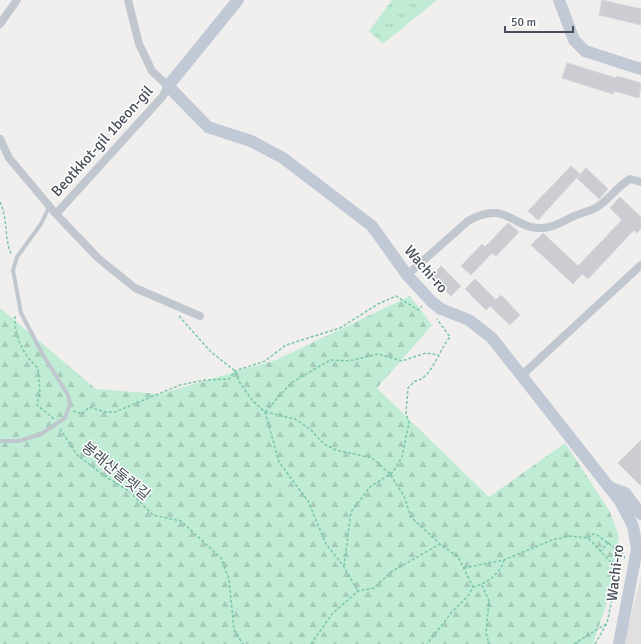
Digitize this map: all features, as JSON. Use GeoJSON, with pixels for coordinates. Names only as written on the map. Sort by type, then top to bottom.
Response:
{"type":"FeatureCollection","features":[{"type":"Feature","properties":{"kind":"main road"},"geometry":{"type":"LineString","coordinates":[[168,86],[238,0]]}},
{"type":"Feature","properties":{"kind":"main road"},"geometry":{"type":"LineString","coordinates":[[559,0],[574,40],[585,51],[641,69]]}},
{"type":"Feature","properties":{"kind":"main road","name":"Wachi-ro"},"geometry":{"type":"LineString","coordinates":[[168,86],[208,127],[251,141],[283,158],[372,226],[407,275],[429,299],[440,309],[469,320],[492,338],[620,502],[632,526],[639,547],[619,644]]}},
{"type":"Feature","properties":{"kind":"main road"},"geometry":{"type":"LineString","coordinates":[[608,487],[625,493],[641,514]]}},
{"type":"Feature","properties":{"kind":"street"},"geometry":{"type":"LineString","coordinates":[[0,24],[17,0]]}},
{"type":"Feature","properties":{"kind":"street"},"geometry":{"type":"LineString","coordinates":[[128,0],[139,44],[152,70],[168,86]]}},
{"type":"Feature","properties":{"kind":"street","name":"Beotkkot-gil 1beon-gil"},"geometry":{"type":"LineString","coordinates":[[56,214],[163,96],[168,86]]}},
{"type":"Feature","properties":{"kind":"street"},"geometry":{"type":"LineString","coordinates":[[0,139],[9,158],[56,214],[98,258],[136,288],[200,316]]}},
{"type":"Feature","properties":{"kind":"street"},"geometry":{"type":"LineString","coordinates":[[407,275],[468,221],[478,215],[495,212],[504,214],[532,228],[550,227],[579,214],[591,211],[601,205],[619,186],[630,179],[641,182]]}},
{"type":"Feature","properties":{"kind":"street"},"geometry":{"type":"LineString","coordinates":[[522,376],[641,265]]}},
{"type":"Feature","properties":{"kind":"lane"},"geometry":{"type":"LineString","coordinates":[[0,441],[19,441],[41,434],[65,418],[69,407],[68,395],[42,355],[20,313],[13,270],[17,257],[41,224],[49,206]]}},
{"type":"Feature","properties":{"kind":"path"},"geometry":{"type":"LineString","coordinates":[[0,202],[4,210],[7,243],[15,264]]}},
{"type":"Feature","properties":{"kind":"path"},"geometry":{"type":"LineString","coordinates":[[69,407],[73,411],[82,414],[89,407],[105,412],[115,412],[180,385],[205,380],[229,378],[235,371],[265,361],[286,345],[340,328],[387,299],[396,296],[418,310],[429,299]]}},
{"type":"Feature","properties":{"kind":"path"},"geometry":{"type":"LineString","coordinates":[[170,304],[190,330],[214,355],[235,371],[240,383],[252,400],[265,412],[295,419],[310,429],[324,444],[336,450],[372,458],[390,474],[404,496],[410,517],[440,544],[458,557],[473,587]]}},
{"type":"Feature","properties":{"kind":"path"},"geometry":{"type":"LineString","coordinates":[[344,567],[351,512],[370,487],[394,472],[402,457],[409,424],[406,413],[408,388],[415,381],[418,381],[430,372],[444,344],[450,337],[436,317],[440,309]]}},
{"type":"Feature","properties":{"kind":"path","name":"봉래산둘렛길"},"geometry":{"type":"LineString","coordinates":[[15,313],[14,328],[24,352],[27,358],[38,368],[40,393],[38,405],[53,418],[77,455],[106,477],[129,491],[153,515],[181,521],[222,558],[229,579],[234,630],[243,644]]}},
{"type":"Feature","properties":{"kind":"path"},"geometry":{"type":"LineString","coordinates":[[265,412],[291,383],[330,360],[349,361],[378,354],[402,361],[426,352],[439,355]]}},
{"type":"Feature","properties":{"kind":"path"},"geometry":{"type":"LineString","coordinates":[[265,412],[279,462],[308,501],[326,544],[344,567],[358,591]]}},
{"type":"Feature","properties":{"kind":"path"},"geometry":{"type":"LineString","coordinates":[[464,568],[504,560],[562,536],[588,538],[595,534],[609,542],[622,553],[616,562],[610,562]]}},
{"type":"Feature","properties":{"kind":"path"},"geometry":{"type":"LineString","coordinates":[[588,538],[610,562],[617,575],[607,623],[595,644]]}},
{"type":"Feature","properties":{"kind":"path"},"geometry":{"type":"LineString","coordinates":[[600,552],[609,542]]}},
{"type":"Feature","properties":{"kind":"path"},"geometry":{"type":"LineString","coordinates":[[311,644],[332,614],[358,591],[374,588],[391,572],[440,544]]}},
{"type":"Feature","properties":{"kind":"path"},"geometry":{"type":"LineString","coordinates":[[426,644],[452,612],[468,596],[473,587],[482,585],[502,568],[504,560]]}},
{"type":"Feature","properties":{"kind":"path"},"geometry":{"type":"LineString","coordinates":[[482,585],[489,601],[486,633],[489,644]]}},
{"type":"Feature","properties":{"kind":"path"},"geometry":{"type":"LineString","coordinates":[[574,644],[607,623]]}},
{"type":"Feature","properties":{"kind":"shaded area"},"geometry":{"type":"Polygon","coordinates":[[[641,576],[641,644],[624,644],[641,576]]]}},
{"type":"Feature","properties":{"kind":"green space"},"geometry":{"type":"Polygon","coordinates":[[[392,0],[437,0],[383,44],[369,31],[392,0]]]}},
{"type":"Feature","properties":{"kind":"green space"},"geometry":{"type":"Polygon","coordinates":[[[410,296],[432,325],[377,388],[489,497],[565,443],[609,510],[619,536],[608,599],[593,644],[0,644],[0,308],[96,389],[160,394],[276,360],[410,296]]]}},
{"type":"Feature","properties":{"kind":"building"},"geometry":{"type":"Polygon","coordinates":[[[602,0],[641,9],[641,25],[599,15],[602,0]]]}},
{"type":"Feature","properties":{"kind":"building"},"geometry":{"type":"Polygon","coordinates":[[[567,63],[616,78],[617,76],[641,83],[639,98],[614,91],[613,94],[562,78],[567,63]]]}},
{"type":"Feature","properties":{"kind":"building"},"geometry":{"type":"Polygon","coordinates":[[[571,166],[580,174],[538,220],[528,211],[571,166]]]}},
{"type":"Feature","properties":{"kind":"building"},"geometry":{"type":"Polygon","coordinates":[[[586,168],[608,189],[599,199],[577,178],[586,168]]]}},
{"type":"Feature","properties":{"kind":"building"},"geometry":{"type":"Polygon","coordinates":[[[620,197],[641,217],[641,229],[637,233],[634,230],[588,279],[582,274],[573,284],[531,245],[543,233],[578,266],[622,220],[610,208],[620,197]]]}},
{"type":"Feature","properties":{"kind":"building"},"geometry":{"type":"Polygon","coordinates":[[[508,223],[519,232],[496,256],[492,253],[471,275],[461,266],[482,244],[485,247],[508,223]]]}},
{"type":"Feature","properties":{"kind":"building"},"geometry":{"type":"Polygon","coordinates":[[[441,266],[461,286],[451,296],[431,277],[441,266]]]}},
{"type":"Feature","properties":{"kind":"building"},"geometry":{"type":"Polygon","coordinates":[[[475,279],[496,300],[501,295],[520,315],[510,325],[490,306],[486,310],[465,289],[475,279]]]}},
{"type":"Feature","properties":{"kind":"building"},"geometry":{"type":"Polygon","coordinates":[[[641,440],[641,486],[618,463],[641,440]]]}}]}
